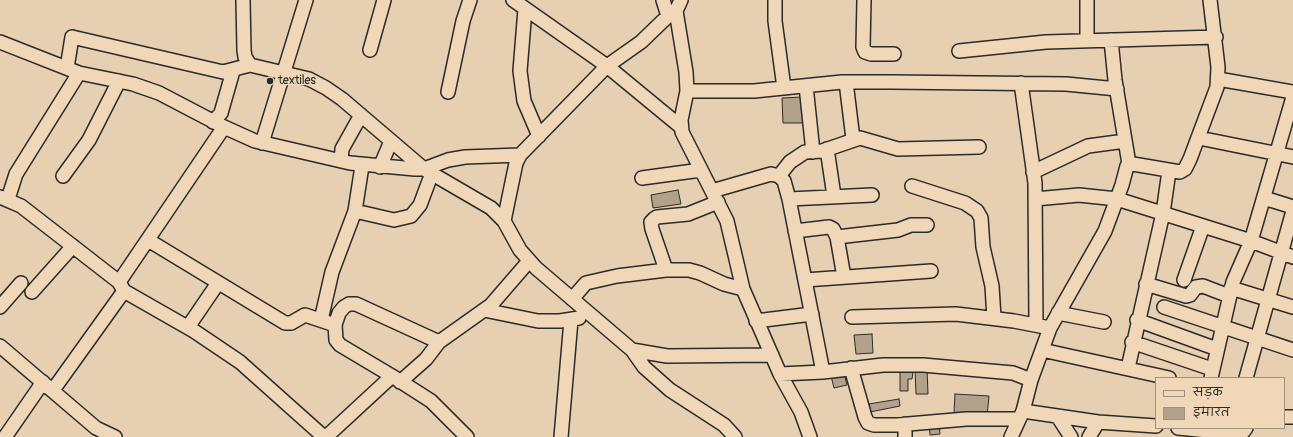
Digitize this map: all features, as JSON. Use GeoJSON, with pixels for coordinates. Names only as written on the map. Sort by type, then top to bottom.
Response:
{"type":"FeatureCollection","features":[{"type":"Feature","properties":{"kind":"street"},"geometry":{"type":"LineString","coordinates":[[243,0],[244,50],[245,57],[250,65]]}},
{"type":"Feature","properties":{"kind":"street"},"geometry":{"type":"LineString","coordinates":[[262,143],[306,0]]}},
{"type":"Feature","properties":{"kind":"street"},"geometry":{"type":"LineString","coordinates":[[370,50],[384,0]]}},
{"type":"Feature","properties":{"kind":"street"},"geometry":{"type":"LineString","coordinates":[[448,92],[462,21],[470,0]]}},
{"type":"Feature","properties":{"kind":"street"},"geometry":{"type":"LineString","coordinates":[[513,0],[607,66],[681,127]]}},
{"type":"Feature","properties":{"kind":"street"},"geometry":{"type":"LineString","coordinates":[[663,0],[675,9],[686,72],[687,91],[681,120],[681,127],[686,143],[727,221],[743,289],[780,374],[801,412],[810,437]]}},
{"type":"Feature","properties":{"kind":"street"},"geometry":{"type":"LineString","coordinates":[[775,0],[784,88]]}},
{"type":"Feature","properties":{"kind":"street"},"geometry":{"type":"LineString","coordinates":[[864,0],[863,47],[865,52],[871,54],[894,54]]}},
{"type":"Feature","properties":{"kind":"street"},"geometry":{"type":"LineString","coordinates":[[1087,0],[1087,41]]}},
{"type":"Feature","properties":{"kind":"street"},"geometry":{"type":"LineString","coordinates":[[1129,164],[1180,172],[1185,169],[1215,96],[1218,79],[1216,37],[1210,0]]}},
{"type":"Feature","properties":{"kind":"street"},"geometry":{"type":"LineString","coordinates":[[525,9],[520,71],[524,101],[539,136]]}},
{"type":"Feature","properties":{"kind":"street"},"geometry":{"type":"LineString","coordinates":[[504,221],[516,163],[520,156],[607,66],[641,42],[675,9]]}},
{"type":"Feature","properties":{"kind":"street"},"geometry":{"type":"LineString","coordinates":[[529,260],[506,289],[484,310],[459,326],[439,342],[426,359],[396,379],[320,435],[240,362],[188,327],[121,287],[73,246],[21,206],[4,198],[73,71],[72,37],[223,72],[233,71],[250,65],[309,80],[342,99],[428,171],[491,208],[504,221],[520,250],[529,260],[591,316],[632,350],[644,368],[670,390],[724,426],[735,437]]}},
{"type":"Feature","properties":{"kind":"street"},"geometry":{"type":"LineString","coordinates":[[959,51],[1046,42],[1216,37]]}},
{"type":"Feature","properties":{"kind":"street"},"geometry":{"type":"LineString","coordinates":[[1011,437],[1021,415],[1031,380],[1050,328],[1104,231],[1117,199],[1125,170],[1129,164],[1117,90],[1111,40]]}},
{"type":"Feature","properties":{"kind":"street"},"geometry":{"type":"LineString","coordinates":[[0,42],[73,71],[133,84],[159,93],[219,124],[262,143],[362,166],[428,171],[457,158],[520,156]]}},
{"type":"Feature","properties":{"kind":"street"},"geometry":{"type":"LineString","coordinates":[[5,437],[48,386],[121,287],[219,124],[233,71]]}},
{"type":"Feature","properties":{"kind":"street"},"geometry":{"type":"LineString","coordinates":[[1218,79],[1293,92]]}},
{"type":"Feature","properties":{"kind":"street"},"geometry":{"type":"LineString","coordinates":[[63,176],[89,140],[119,81]]}},
{"type":"Feature","properties":{"kind":"street"},"geometry":{"type":"LineString","coordinates":[[687,91],[754,91],[846,82],[1066,84],[1117,90]]}},
{"type":"Feature","properties":{"kind":"street"},"geometry":{"type":"LineString","coordinates":[[846,82],[853,139]]}},
{"type":"Feature","properties":{"kind":"street"},"geometry":{"type":"LineString","coordinates":[[1021,83],[1034,172],[1036,325]]}},
{"type":"Feature","properties":{"kind":"street"},"geometry":{"type":"LineString","coordinates":[[806,86],[813,152]]}},
{"type":"Feature","properties":{"kind":"street"},"geometry":{"type":"LineString","coordinates":[[1132,342],[1172,355],[1212,374],[1230,292],[1250,241],[1264,198],[1293,97]]}},
{"type":"Feature","properties":{"kind":"street"},"geometry":{"type":"LineString","coordinates":[[341,161],[342,149],[361,115]]}},
{"type":"Feature","properties":{"kind":"street"},"geometry":{"type":"LineString","coordinates":[[1199,138],[1293,156]]}},
{"type":"Feature","properties":{"kind":"street"},"geometry":{"type":"LineString","coordinates":[[778,176],[784,167],[805,152],[827,149],[853,139],[865,139],[898,149],[979,147]]}},
{"type":"Feature","properties":{"kind":"street"},"geometry":{"type":"LineString","coordinates":[[380,167],[391,141]]}},
{"type":"Feature","properties":{"kind":"street"},"geometry":{"type":"LineString","coordinates":[[1034,172],[1088,146],[1126,141]]}},
{"type":"Feature","properties":{"kind":"street"},"geometry":{"type":"LineString","coordinates":[[827,149],[834,196]]}},
{"type":"Feature","properties":{"kind":"street"},"geometry":{"type":"LineString","coordinates":[[321,320],[332,272],[355,211],[362,166]]}},
{"type":"Feature","properties":{"kind":"street"},"geometry":{"type":"LineString","coordinates":[[642,178],[701,170]]}},
{"type":"Feature","properties":{"kind":"street"},"geometry":{"type":"LineString","coordinates":[[355,211],[394,220],[411,216],[420,206],[428,171]]}},
{"type":"Feature","properties":{"kind":"street"},"geometry":{"type":"LineString","coordinates":[[1128,368],[1132,342],[1163,213],[1169,171]]}},
{"type":"Feature","properties":{"kind":"street"},"geometry":{"type":"LineString","coordinates":[[666,270],[652,229],[651,222],[654,218],[657,216],[688,214],[715,197],[771,174],[778,176],[784,181],[789,199],[824,372]]}},
{"type":"Feature","properties":{"kind":"street"},"geometry":{"type":"LineString","coordinates":[[912,186],[965,203],[977,211],[981,218],[983,247],[992,286],[994,318]]}},
{"type":"Feature","properties":{"kind":"street"},"geometry":{"type":"LineString","coordinates":[[789,199],[872,195]]}},
{"type":"Feature","properties":{"kind":"street"},"geometry":{"type":"LineString","coordinates":[[1035,200],[1079,195],[1117,199],[1250,241],[1288,255]]}},
{"type":"Feature","properties":{"kind":"street"},"geometry":{"type":"LineString","coordinates":[[1264,198],[1293,207]]}},
{"type":"Feature","properties":{"kind":"street"},"geometry":{"type":"LineString","coordinates":[[1246,377],[1268,300],[1288,255],[1293,211]]}},
{"type":"Feature","properties":{"kind":"street"},"geometry":{"type":"LineString","coordinates":[[837,237],[898,230],[911,226],[927,224]]}},
{"type":"Feature","properties":{"kind":"street"},"geometry":{"type":"LineString","coordinates":[[1184,280],[1203,226]]}},
{"type":"Feature","properties":{"kind":"street"},"geometry":{"type":"LineString","coordinates":[[795,231],[829,227],[833,229],[837,237],[844,277]]}},
{"type":"Feature","properties":{"kind":"street"},"geometry":{"type":"LineString","coordinates":[[148,240],[285,323],[295,322],[305,315],[335,325]]}},
{"type":"Feature","properties":{"kind":"street"},"geometry":{"type":"LineString","coordinates":[[32,292],[73,246]]}},
{"type":"Feature","properties":{"kind":"street"},"geometry":{"type":"LineString","coordinates":[[572,299],[586,283],[617,276],[666,270],[689,270],[700,273],[724,284],[743,289]]}},
{"type":"Feature","properties":{"kind":"street"},"geometry":{"type":"LineString","coordinates":[[805,280],[932,270]]}},
{"type":"Feature","properties":{"kind":"street"},"geometry":{"type":"LineString","coordinates":[[0,307],[21,283]]}},
{"type":"Feature","properties":{"kind":"street"},"geometry":{"type":"LineString","coordinates":[[188,327],[218,283]]}},
{"type":"Feature","properties":{"kind":"street"},"geometry":{"type":"LineString","coordinates":[[1146,284],[1190,295],[1196,287],[1203,286],[1293,307]]}},
{"type":"Feature","properties":{"kind":"street"},"geometry":{"type":"LineString","coordinates":[[1157,327],[1170,290]]}},
{"type":"Feature","properties":{"kind":"street"},"geometry":{"type":"LineString","coordinates":[[439,342],[356,304],[349,304],[344,307],[339,313],[335,325],[336,340],[340,345],[431,402],[467,437]]}},
{"type":"Feature","properties":{"kind":"street"},"geometry":{"type":"LineString","coordinates":[[1164,307],[1293,350]]}},
{"type":"Feature","properties":{"kind":"street"},"geometry":{"type":"LineString","coordinates":[[484,310],[538,321],[571,320],[591,316]]}},
{"type":"Feature","properties":{"kind":"street"},"geometry":{"type":"LineString","coordinates":[[1058,313],[1104,322]]}},
{"type":"Feature","properties":{"kind":"street"},"geometry":{"type":"LineString","coordinates":[[756,321],[812,314]]}},
{"type":"Feature","properties":{"kind":"street"},"geometry":{"type":"LineString","coordinates":[[852,317],[956,314],[994,318],[1050,328]]}},
{"type":"Feature","properties":{"kind":"street"},"geometry":{"type":"LineString","coordinates":[[561,437],[571,320]]}},
{"type":"Feature","properties":{"kind":"street"},"geometry":{"type":"LineString","coordinates":[[1137,320],[1217,349]]}},
{"type":"Feature","properties":{"kind":"street"},"geometry":{"type":"LineString","coordinates":[[1172,355],[1180,335]]}},
{"type":"Feature","properties":{"kind":"street"},"geometry":{"type":"LineString","coordinates":[[0,346],[96,428],[112,436]]}},
{"type":"Feature","properties":{"kind":"street"},"geometry":{"type":"LineString","coordinates":[[632,350],[667,356],[772,355]]}},
{"type":"Feature","properties":{"kind":"street"},"geometry":{"type":"LineString","coordinates":[[1042,350],[1165,377]]}},
{"type":"Feature","properties":{"kind":"street"},"geometry":{"type":"LineString","coordinates":[[780,374],[824,372],[883,365],[923,365],[1013,374],[1031,380]]}},
{"type":"Feature","properties":{"kind":"street"},"geometry":{"type":"LineString","coordinates":[[851,368],[868,423],[905,431],[966,419],[1021,415],[1155,426]]}},
{"type":"Feature","properties":{"kind":"street"},"geometry":{"type":"LineString","coordinates":[[1058,417],[1070,437]]}},
{"type":"Feature","properties":{"kind":"street"},"geometry":{"type":"LineString","coordinates":[[1089,437],[1098,422]]}},
{"type":"Feature","properties":{"kind":"street"},"geometry":{"type":"LineString","coordinates":[[1202,429],[1240,433]]}},
{"type":"Feature","properties":{"kind":"building"},"geometry":{"type":"Polygon","coordinates":[[[803,97],[804,123],[783,123],[782,98],[803,97]]]}},
{"type":"Feature","properties":{"kind":"building"},"geometry":{"type":"Polygon","coordinates":[[[678,190],[681,204],[653,208],[651,195],[678,190]]]}},
{"type":"Feature","properties":{"kind":"building"},"geometry":{"type":"Polygon","coordinates":[[[872,334],[873,353],[856,354],[854,335],[872,334]]]}},
{"type":"Feature","properties":{"kind":"building"},"geometry":{"type":"Polygon","coordinates":[[[915,368],[927,368],[928,394],[916,394],[915,368]]]}},
{"type":"Feature","properties":{"kind":"building"},"geometry":{"type":"Polygon","coordinates":[[[900,371],[913,372],[912,379],[908,379],[908,391],[900,391],[900,371]]]}},
{"type":"Feature","properties":{"kind":"building"},"geometry":{"type":"Polygon","coordinates":[[[844,373],[847,385],[834,388],[831,376],[844,373]]]}},
{"type":"Feature","properties":{"kind":"building"},"geometry":{"type":"Polygon","coordinates":[[[955,394],[989,396],[987,416],[954,413],[955,394]]]}},
{"type":"Feature","properties":{"kind":"building"},"geometry":{"type":"Polygon","coordinates":[[[899,399],[900,406],[870,412],[869,404],[899,399]]]}},
{"type":"Feature","properties":{"kind":"building"},"geometry":{"type":"Polygon","coordinates":[[[929,423],[939,423],[940,434],[930,435],[929,423]]]}},
{"type":"Feature","properties":{"kind":"place","name":"textiles"},"geometry":{"type":"Point","coordinates":[270,81]}}]}
